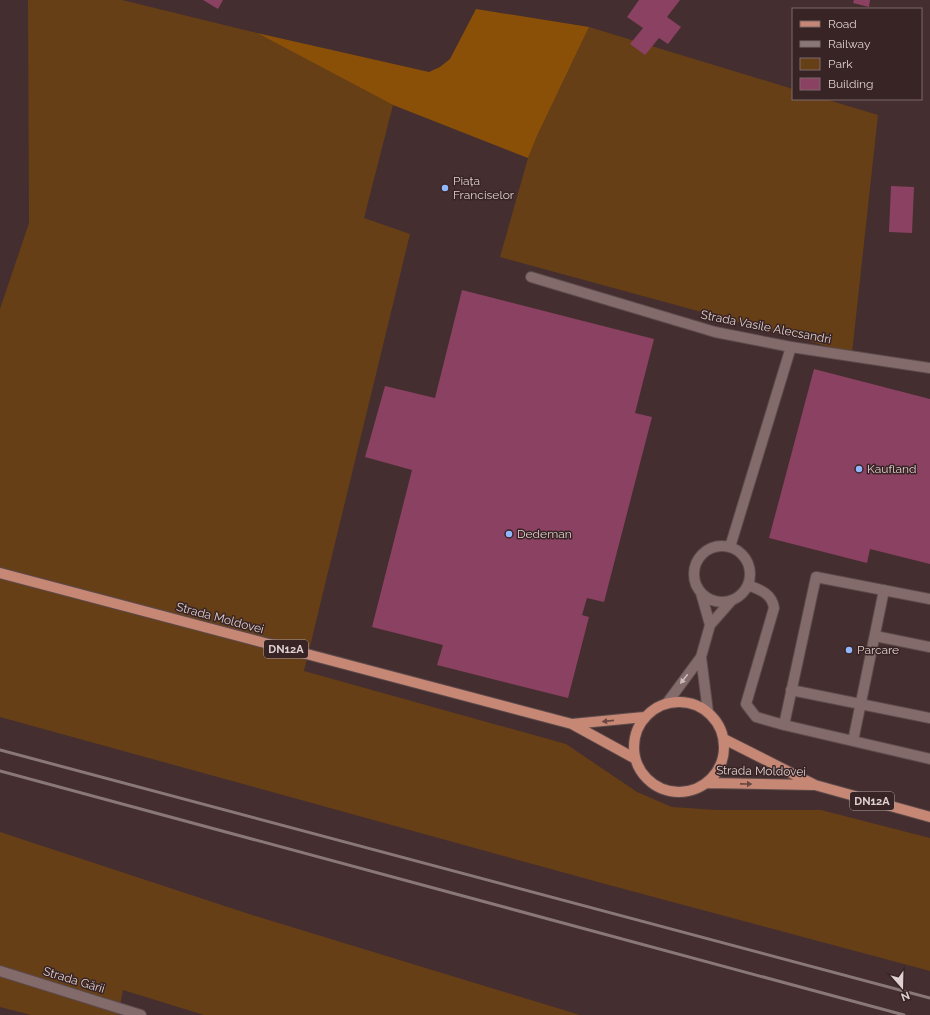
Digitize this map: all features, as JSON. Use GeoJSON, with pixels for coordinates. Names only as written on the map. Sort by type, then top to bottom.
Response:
{"type":"FeatureCollection","features":[{"type":"Feature","properties":{"kind":"main road","name":"Strada Moldovei"},"geometry":{"type":"LineString","coordinates":[[0,573],[572,724],[634,758]]}},
{"type":"Feature","properties":{"kind":"main road"},"geometry":{"type":"LineString","coordinates":[[678,701],[699,705],[708,712],[718,724],[724,738],[723,758],[717,771],[707,783],[685,792],[669,792],[646,779],[634,758],[634,738],[644,717],[652,709],[667,703],[678,701]]}},
{"type":"Feature","properties":{"kind":"main road","name":"Strada Moldovei"},"geometry":{"type":"LineString","coordinates":[[572,724],[644,717]]}},
{"type":"Feature","properties":{"kind":"main road","name":"Strada Moldovei"},"geometry":{"type":"LineString","coordinates":[[724,738],[815,785],[930,817]]}},
{"type":"Feature","properties":{"kind":"main road","name":"Strada Moldovei"},"geometry":{"type":"LineString","coordinates":[[707,783],[815,785]]}},
{"type":"Feature","properties":{"kind":"street","name":"Strada Vasile Alecsandri"},"geometry":{"type":"LineString","coordinates":[[531,277],[715,332],[791,348],[930,368]]}},
{"type":"Feature","properties":{"kind":"street"},"geometry":{"type":"LineString","coordinates":[[730,547],[791,348]]}},
{"type":"Feature","properties":{"kind":"street"},"geometry":{"type":"LineString","coordinates":[[701,593],[712,601],[721,603],[732,600],[743,594],[748,585],[750,576],[749,566],[745,557],[737,550],[730,547],[718,546],[708,549],[699,557],[694,567],[694,582],[701,593],[710,625]]}},
{"type":"Feature","properties":{"kind":"street"},"geometry":{"type":"LineString","coordinates":[[784,725],[816,577],[930,599]]}},
{"type":"Feature","properties":{"kind":"street"},"geometry":{"type":"LineString","coordinates":[[748,585],[762,590],[773,600],[774,608],[746,704],[756,718],[930,759]]}},
{"type":"Feature","properties":{"kind":"street"},"geometry":{"type":"LineString","coordinates":[[853,741],[884,590]]}},
{"type":"Feature","properties":{"kind":"street"},"geometry":{"type":"LineString","coordinates":[[667,703],[701,657],[710,625],[732,600]]}},
{"type":"Feature","properties":{"kind":"street"},"geometry":{"type":"LineString","coordinates":[[875,636],[930,647]]}},
{"type":"Feature","properties":{"kind":"street"},"geometry":{"type":"LineString","coordinates":[[701,657],[708,712]]}},
{"type":"Feature","properties":{"kind":"street"},"geometry":{"type":"LineString","coordinates":[[791,690],[930,718]]}},
{"type":"Feature","properties":{"kind":"street","name":"Strada Gării"},"geometry":{"type":"LineString","coordinates":[[0,971],[111,1010],[141,1015]]}},
{"type":"Feature","properties":{"kind":"green space"},"geometry":{"type":"Polygon","coordinates":[[[28,0],[122,0],[257,33],[393,105],[364,218],[410,234],[304,671],[566,744],[637,792],[672,807],[716,810],[821,810],[930,838],[930,971],[609,885],[0,717],[0,309],[29,223],[28,0]]]}},
{"type":"Feature","properties":{"kind":"green space"},"geometry":{"type":"Polygon","coordinates":[[[589,27],[792,89],[792,100],[828,100],[878,115],[852,353],[500,257],[528,158],[589,27]]]}},
{"type":"Feature","properties":{"kind":"green space"},"geometry":{"type":"Polygon","coordinates":[[[0,832],[249,914],[580,1015],[204,1015],[123,990],[118,1015],[31,1015],[0,1007],[0,832]]]}},
{"type":"Feature","properties":{"kind":"shaded area"},"geometry":{"type":"Polygon","coordinates":[[[476,9],[589,27],[528,158],[393,105],[257,33],[429,72],[440,67],[450,59],[476,9]]]}},
{"type":"Feature","properties":{"kind":"building"},"geometry":{"type":"Polygon","coordinates":[[[203,0],[223,0],[218,9],[203,0]]]}},
{"type":"Feature","properties":{"kind":"building"},"geometry":{"type":"Polygon","coordinates":[[[639,0],[680,0],[667,17],[681,27],[668,44],[659,38],[645,55],[630,44],[643,28],[627,17],[639,0]]]}},
{"type":"Feature","properties":{"kind":"building"},"geometry":{"type":"Polygon","coordinates":[[[854,0],[870,0],[869,7],[853,3],[854,0]]]}},
{"type":"Feature","properties":{"kind":"building"},"geometry":{"type":"Polygon","coordinates":[[[891,186],[914,187],[912,233],[889,232],[891,186]]]}},
{"type":"Feature","properties":{"kind":"building","name":"Dedeman"},"geometry":{"type":"Polygon","coordinates":[[[462,290],[654,339],[635,413],[652,417],[604,602],[587,598],[582,615],[589,617],[568,698],[437,665],[443,645],[372,627],[412,470],[365,457],[385,386],[435,398],[462,290]]]}},
{"type":"Feature","properties":{"kind":"building","name":"Kaufland"},"geometry":{"type":"Polygon","coordinates":[[[814,369],[930,399],[930,564],[870,549],[867,563],[769,538],[814,369]]]}},
{"type":"Feature","properties":{"kind":"railway"},"geometry":{"type":"LineString","coordinates":[[0,750],[930,998]]}},
{"type":"Feature","properties":{"kind":"railway"},"geometry":{"type":"LineString","coordinates":[[0,771],[904,1015]]}},
{"type":"Feature","properties":{"kind":"place","name":"Piața Franciselor"},"geometry":{"type":"Point","coordinates":[445,188]}},
{"type":"Feature","properties":{"kind":"place","name":"Kaufland"},"geometry":{"type":"Point","coordinates":[859,469]}},
{"type":"Feature","properties":{"kind":"place","name":"Dedeman"},"geometry":{"type":"Point","coordinates":[509,534]}},
{"type":"Feature","properties":{"kind":"place","name":"Parcare"},"geometry":{"type":"Point","coordinates":[849,650]}}]}
